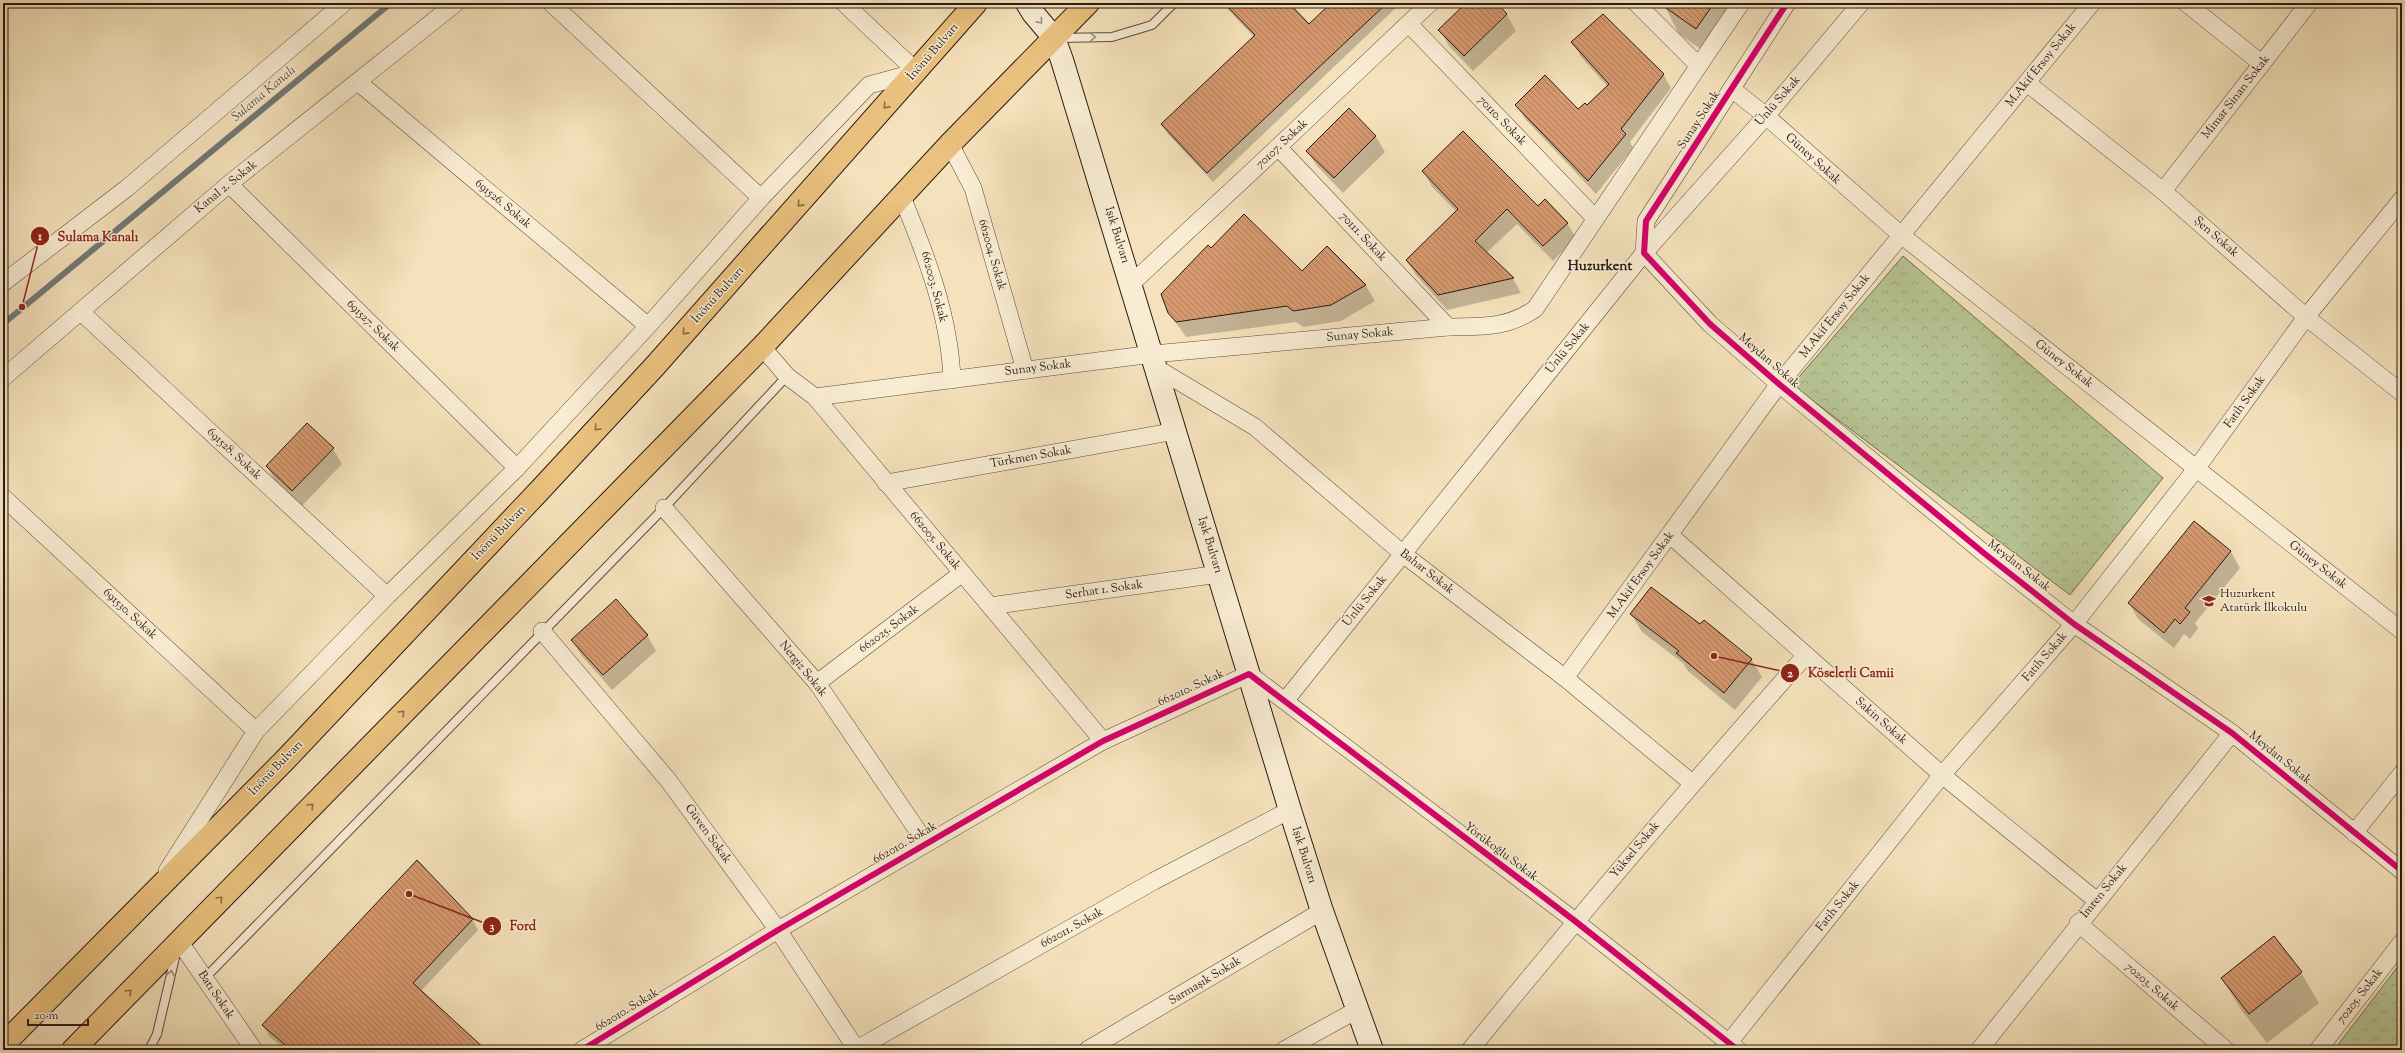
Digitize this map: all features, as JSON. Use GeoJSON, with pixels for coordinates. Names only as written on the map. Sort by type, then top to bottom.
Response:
{"type":"FeatureCollection","features":[{"type":"Feature","properties":{"kind":"highway","name":"İnönü Bulvarı"},"geometry":{"type":"LineString","coordinates":[[3,1045],[286,759],[540,490],[660,360],[917,72],[976,3]]}},
{"type":"Feature","properties":{"kind":"highway"},"geometry":{"type":"LineString","coordinates":[[73,1050],[762,347],[950,144],[1088,3]]}},
{"type":"Feature","properties":{"kind":"main road","name":"Işık Bulvarı"},"geometry":{"type":"LineString","coordinates":[[1027,3],[1054,38],[1132,283],[1290,810],[1322,911],[1372,1050]]}},
{"type":"Feature","properties":{"kind":"street"},"geometry":{"type":"LineString","coordinates":[[3,283],[127,188],[344,3]]}},
{"type":"Feature","properties":{"kind":"street","name":"Kanal 2. Sokak"},"geometry":{"type":"LineString","coordinates":[[3,378],[229,184],[456,3]]}},
{"type":"Feature","properties":{"kind":"street"},"geometry":{"type":"LineString","coordinates":[[551,3],[762,198]]}},
{"type":"Feature","properties":{"kind":"street"},"geometry":{"type":"LineString","coordinates":[[844,3],[917,72]]}},
{"type":"Feature","properties":{"kind":"street","name":"70107. Sokak"},"geometry":{"type":"LineString","coordinates":[[1132,283],[1278,148],[1430,3]]}},
{"type":"Feature","properties":{"kind":"street"},"geometry":{"type":"LineString","coordinates":[[1636,3],[1698,65]]}},
{"type":"Feature","properties":{"kind":"street","name":"Sunay Sokak"},"geometry":{"type":"LineString","coordinates":[[815,397],[1025,370],[1155,361],[1448,327],[1494,326],[1519,320],[1535,309],[1741,3]]}},
{"type":"Feature","properties":{"kind":"street","name":"Sunay Sokak"},"geometry":{"type":"LineString","coordinates":[[1644,253],[1646,221],[1787,3]]}},
{"type":"Feature","properties":{"kind":"street","name":"Ünlü Sokak"},"geometry":{"type":"LineString","coordinates":[[1285,701],[1644,253],[1766,116],[1861,3]]}},
{"type":"Feature","properties":{"kind":"street","name":"M.Akif Ersoy Sokak"},"geometry":{"type":"LineString","coordinates":[[1565,678],[1779,384],[2028,83],[2092,3]]}},
{"type":"Feature","properties":{"kind":"street"},"geometry":{"type":"LineString","coordinates":[[2186,3],[2261,63]]}},
{"type":"Feature","properties":{"kind":"street","name":"Mimar Sinan Sokak"},"geometry":{"type":"LineString","coordinates":[[2163,191],[2309,3]]}},
{"type":"Feature","properties":{"kind":"street","name":"70110. Sokak"},"geometry":{"type":"LineString","coordinates":[[1409,24],[1595,218]]}},
{"type":"Feature","properties":{"kind":"street"},"geometry":{"type":"LineString","coordinates":[[150,896],[256,731],[387,596],[517,468],[648,326],[762,198],[869,85],[917,72]]}},
{"type":"Feature","properties":{"kind":"street","name":"691526. Sokak"},"geometry":{"type":"LineString","coordinates":[[358,82],[648,326]]}},
{"type":"Feature","properties":{"kind":"street","name":"Şen Sokak"},"geometry":{"type":"LineString","coordinates":[[2028,83],[2163,191],[2306,317],[2402,393]]}},
{"type":"Feature","properties":{"kind":"street","name":"Güney Sokak"},"geometry":{"type":"LineString","coordinates":[[1732,89],[1766,116],[1901,235],[2402,631]]}},
{"type":"Feature","properties":{"kind":"street","name":"662004. Sokak"},"geometry":{"type":"LineString","coordinates":[[950,144],[973,188],[1025,370]]}},
{"type":"Feature","properties":{"kind":"street","name":"70111. Sokak"},"geometry":{"type":"LineString","coordinates":[[1278,148],[1448,327]]}},
{"type":"Feature","properties":{"kind":"street","name":"691527. Sokak"},"geometry":{"type":"LineString","coordinates":[[229,184],[517,468]]}},
{"type":"Feature","properties":{"kind":"street","name":"662003. Sokak"},"geometry":{"type":"LineString","coordinates":[[902,197],[927,256],[951,352],[952,380]]}},
{"type":"Feature","properties":{"kind":"street","name":"Fatih Sokak"},"geometry":{"type":"LineString","coordinates":[[1730,1048],[1942,775],[2074,624],[2196,469],[2306,317],[2402,199]]}},
{"type":"Feature","properties":{"kind":"street","name":"Meydan Sokak"},"geometry":{"type":"LineString","coordinates":[[1644,253],[1710,324],[1779,384],[1985,554],[2074,624],[2232,733],[2402,871]]}},
{"type":"Feature","properties":{"kind":"street","name":"691528. Sokak"},"geometry":{"type":"LineString","coordinates":[[81,312],[387,596]]}},
{"type":"Feature","properties":{"kind":"street","name":"662005. Sokak"},"geometry":{"type":"LineString","coordinates":[[762,347],[787,376],[815,397],[961,574],[990,606],[1103,741]]}},
{"type":"Feature","properties":{"kind":"street","name":"Bahar Sokak"},"geometry":{"type":"LineString","coordinates":[[1155,361],[1255,427],[1403,554],[1565,678],[1692,783]]}},
{"type":"Feature","properties":{"kind":"street","name":"Türkmen Sokak"},"geometry":{"type":"LineString","coordinates":[[886,482],[1176,431]]}},
{"type":"Feature","properties":{"kind":"street","name":"691530. Sokak"},"geometry":{"type":"LineString","coordinates":[[3,496],[256,731]]}},
{"type":"Feature","properties":{"kind":"street","name":"Nergiz Sokak"},"geometry":{"type":"LineString","coordinates":[[664,508],[817,684],[926,843]]}},
{"type":"Feature","properties":{"kind":"street","name":"Sakin Sokak"},"geometry":{"type":"LineString","coordinates":[[1670,535],[1942,775],[2097,900]]}},
{"type":"Feature","properties":{"kind":"street","name":"662025. Sokak"},"geometry":{"type":"LineString","coordinates":[[817,684],[961,574]]}},
{"type":"Feature","properties":{"kind":"street","name":"Serhat 1. Sokak"},"geometry":{"type":"LineString","coordinates":[[990,606],[1219,574]]}},
{"type":"Feature","properties":{"kind":"street","name":"Güven Sokak"},"geometry":{"type":"LineString","coordinates":[[542,631],[668,780],[778,930],[856,1050]]}},
{"type":"Feature","properties":{"kind":"street","name":"Yüksel Sokak"},"geometry":{"type":"LineString","coordinates":[[1470,1050],[1575,921],[1692,783],[1806,655]]}},
{"type":"Feature","properties":{"kind":"street","name":"Yörükoğlu Sokak"},"geometry":{"type":"LineString","coordinates":[[1249,674],[1575,921],[1730,1048]]}},
{"type":"Feature","properties":{"kind":"street","name":"662010. Sokak"},"geometry":{"type":"LineString","coordinates":[[582,1050],[778,930],[1103,741],[1249,674]]}},
{"type":"Feature","properties":{"kind":"street","name":"İmren Sokak"},"geometry":{"type":"LineString","coordinates":[[1979,1050],[2078,923],[2232,733]]}},
{"type":"Feature","properties":{"kind":"street"},"geometry":{"type":"LineString","coordinates":[[2354,833],[2402,773]]}},
{"type":"Feature","properties":{"kind":"street","name":"662011. Sokak"},"geometry":{"type":"LineString","coordinates":[[856,1050],[1154,881],[1290,810]]}},
{"type":"Feature","properties":{"kind":"street","name":"Sarmaşık Sokak"},"geometry":{"type":"LineString","coordinates":[[1087,1050],[1322,911]]}},
{"type":"Feature","properties":{"kind":"street","name":"70203. Sokak"},"geometry":{"type":"LineString","coordinates":[[2078,923],[2226,1050]]}},
{"type":"Feature","properties":{"kind":"street","name":"Batı Sokak"},"geometry":{"type":"LineString","coordinates":[[179,941],[254,1050]]}},
{"type":"Feature","properties":{"kind":"street","name":"70205. Sokak"},"geometry":{"type":"LineString","coordinates":[[2318,1050],[2402,942]]}},
{"type":"Feature","properties":{"kind":"street"},"geometry":{"type":"LineString","coordinates":[[1284,1050],[1357,1010]]}},
{"type":"Feature","properties":{"kind":"lane"},"geometry":{"type":"LineString","coordinates":[[1054,38],[1112,37],[1152,25],[1174,3]]}},
{"type":"Feature","properties":{"kind":"lane"},"geometry":{"type":"LineString","coordinates":[[205,978],[542,631],[664,508],[787,376]]}},
{"type":"Feature","properties":{"kind":"lane"},"geometry":{"type":"LineString","coordinates":[[148,1050],[157,1034],[179,941]]}},
{"type":"Feature","properties":{"kind":"green space"},"geometry":{"type":"Polygon","coordinates":[[[1903,256],[2163,478],[2070,595],[1792,385],[1903,256]]]}},
{"type":"Feature","properties":{"kind":"green space"},"geometry":{"type":"Polygon","coordinates":[[[2402,961],[2402,1050],[2334,1050],[2402,961]]]}},
{"type":"Feature","properties":{"kind":"building"},"geometry":{"type":"Polygon","coordinates":[[[1224,3],[1289,3],[1309,24],[1331,3],[1387,3],[1207,173],[1161,124],[1255,35],[1224,3]]]}},
{"type":"Feature","properties":{"kind":"building"},"geometry":{"type":"Polygon","coordinates":[[[1466,3],[1497,3],[1507,14],[1464,56],[1438,30],[1466,3]]]}},
{"type":"Feature","properties":{"kind":"building"},"geometry":{"type":"Polygon","coordinates":[[[1659,3],[1714,3],[1696,29],[1659,3]]]}},
{"type":"Feature","properties":{"kind":"building"},"geometry":{"type":"Polygon","coordinates":[[[1603,14],[1664,74],[1621,129],[1626,134],[1588,181],[1515,105],[1545,75],[1578,109],[1585,103],[1587,105],[1609,84],[1571,42],[1603,14]]]}},
{"type":"Feature","properties":{"kind":"building"},"geometry":{"type":"Polygon","coordinates":[[[1349,108],[1376,136],[1334,178],[1306,151],[1349,108]]]}},
{"type":"Feature","properties":{"kind":"building"},"geometry":{"type":"Polygon","coordinates":[[[1463,131],[1538,206],[1545,199],[1568,223],[1543,246],[1507,209],[1475,241],[1514,278],[1438,295],[1406,260],[1458,209],[1422,171],[1463,131]]]}},
{"type":"Feature","properties":{"kind":"building"},"geometry":{"type":"Polygon","coordinates":[[[1244,214],[1302,271],[1327,246],[1366,285],[1331,305],[1293,311],[1287,306],[1176,322],[1168,313],[1161,294],[1208,245],[1211,248],[1244,214]]]}},
{"type":"Feature","properties":{"kind":"building"},"geometry":{"type":"Polygon","coordinates":[[[307,423],[334,448],[292,491],[266,466],[307,423]]]}},
{"type":"Feature","properties":{"kind":"building"},"geometry":{"type":"Polygon","coordinates":[[[2194,521],[2231,551],[2185,608],[2190,612],[2180,624],[2175,619],[2164,633],[2128,603],[2194,521]]]}},
{"type":"Feature","properties":{"kind":"building"},"geometry":{"type":"Polygon","coordinates":[[[1651,587],[1700,624],[1704,620],[1752,659],[1724,693],[1676,653],[1679,651],[1630,614],[1651,587]]]}},
{"type":"Feature","properties":{"kind":"building"},"geometry":{"type":"Polygon","coordinates":[[[616,599],[648,635],[603,675],[571,640],[616,599]]]}},
{"type":"Feature","properties":{"kind":"building"},"geometry":{"type":"Polygon","coordinates":[[[417,860],[473,919],[413,983],[486,1050],[291,1050],[262,1025],[417,860]]]}},
{"type":"Feature","properties":{"kind":"building"},"geometry":{"type":"Polygon","coordinates":[[[2274,936],[2302,972],[2249,1014],[2221,978],[2274,936]]]}},
{"type":"Feature","properties":{"kind":"waterway","name":"Sulama Kanalı"},"geometry":{"type":"LineString","coordinates":[[3,324],[391,3]]}},
{"type":"Feature","properties":{"kind":"cycle path"},"geometry":{"type":"LineString","coordinates":[[1787,3],[1646,221],[1644,253],[1710,324],[1779,384],[1985,554],[2074,624],[2232,733],[2402,871]]}},
{"type":"Feature","properties":{"kind":"cycle path"},"geometry":{"type":"LineString","coordinates":[[582,1050],[778,930],[1103,741],[1249,674],[1575,921],[1738,1050]]}},
{"type":"Feature","properties":{"kind":"place","name":"Sulama Kanalı"},"geometry":{"type":"Point","coordinates":[22,307]}},
{"type":"Feature","properties":{"kind":"place","name":"Huzurkent Atatürk İlkokulu"},"geometry":{"type":"Point","coordinates":[2209,601]}},
{"type":"Feature","properties":{"kind":"place","name":"Köselerli Camii"},"geometry":{"type":"Point","coordinates":[1714,656]}},
{"type":"Feature","properties":{"kind":"place","name":"Ford"},"geometry":{"type":"Point","coordinates":[409,894]}},
{"type":"Feature","properties":{"kind":"district","name":"Huzurkent"},"geometry":{"type":"Point","coordinates":[1600,267]}}]}
